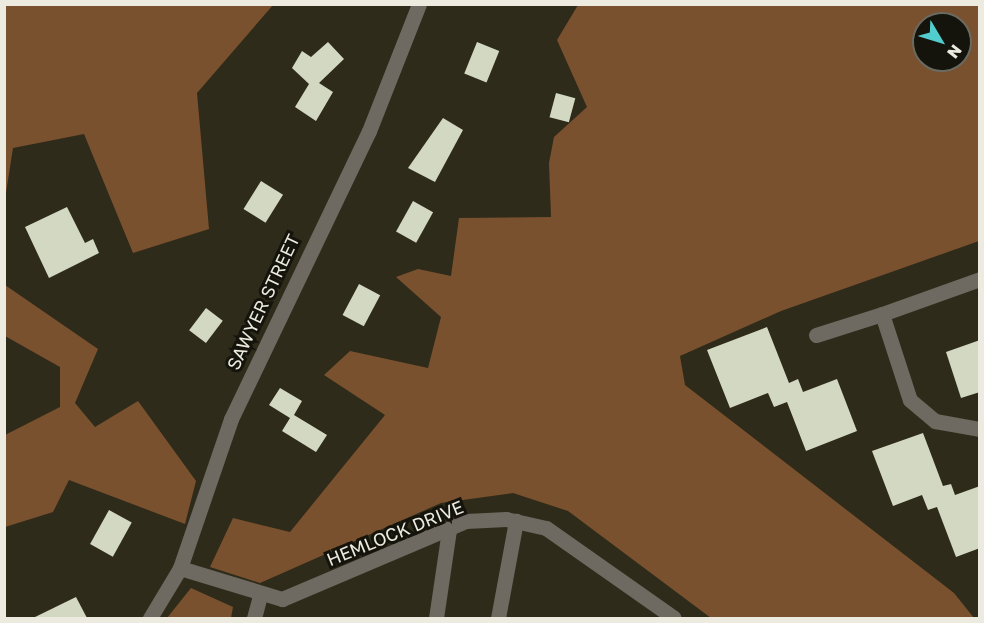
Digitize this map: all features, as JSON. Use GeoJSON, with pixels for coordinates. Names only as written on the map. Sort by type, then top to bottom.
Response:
{"type":"FeatureCollection","features":[{"type":"Feature","properties":{"kind":"street","name":"SAWYER STREET"},"geometry":{"type":"LineString","coordinates":[[150,618],[180,568],[231,419],[369,130],[419,4]]}},
{"type":"Feature","properties":{"kind":"street"},"geometry":{"type":"LineString","coordinates":[[816,335],[980,279]]}},
{"type":"Feature","properties":{"kind":"street"},"geometry":{"type":"LineString","coordinates":[[882,314],[910,400],[935,421],[980,429]]}},
{"type":"Feature","properties":{"kind":"street","name":"HEMLOCK DRIVE"},"geometry":{"type":"LineString","coordinates":[[180,568],[260,595],[282,599],[466,521],[516,521],[554,533],[674,618]]}},
{"type":"Feature","properties":{"kind":"street"},"geometry":{"type":"LineString","coordinates":[[498,618],[516,521]]}},
{"type":"Feature","properties":{"kind":"street"},"geometry":{"type":"LineString","coordinates":[[436,618],[449,530]]}},
{"type":"Feature","properties":{"kind":"street"},"geometry":{"type":"LineString","coordinates":[[254,618],[260,595]]}},
{"type":"Feature","properties":{"kind":"shaded area"},"geometry":{"type":"Polygon","coordinates":[[[5,4],[273,5],[197,93],[209,229],[133,253],[84,134],[13,148],[5,199],[5,4]]]}},
{"type":"Feature","properties":{"kind":"shaded area"},"geometry":{"type":"Polygon","coordinates":[[[578,5],[979,5],[979,241],[781,311],[680,356],[685,385],[954,593],[974,618],[711,618],[568,511],[513,493],[441,503],[260,583],[210,567],[233,518],[290,532],[385,415],[324,375],[350,351],[428,368],[441,317],[396,277],[418,269],[451,276],[459,218],[551,217],[549,163],[554,137],[587,107],[557,40],[578,5]]]}},
{"type":"Feature","properties":{"kind":"shaded area"},"geometry":{"type":"Polygon","coordinates":[[[5,285],[98,349],[75,403],[95,427],[138,401],[196,481],[185,524],[69,480],[53,512],[5,527],[5,435],[60,407],[60,367],[5,336],[5,285]]]}},
{"type":"Feature","properties":{"kind":"shaded area"},"geometry":{"type":"Polygon","coordinates":[[[191,588],[233,607],[231,618],[167,618],[191,588]]]}},
{"type":"Feature","properties":{"kind":"building"},"geometry":{"type":"Polygon","coordinates":[[[328,42],[344,59],[319,83],[333,92],[316,121],[295,107],[309,84],[292,68],[302,51],[311,57],[328,42]]]}},
{"type":"Feature","properties":{"kind":"building"},"geometry":{"type":"Polygon","coordinates":[[[477,42],[499,51],[487,83],[464,74],[477,42]]]}},
{"type":"Feature","properties":{"kind":"building"},"geometry":{"type":"Polygon","coordinates":[[[556,93],[575,98],[569,122],[550,117],[556,93]]]}},
{"type":"Feature","properties":{"kind":"building"},"geometry":{"type":"Polygon","coordinates":[[[443,118],[463,130],[435,182],[408,168],[443,118]]]}},
{"type":"Feature","properties":{"kind":"building"},"geometry":{"type":"Polygon","coordinates":[[[261,181],[283,195],[266,223],[244,209],[261,181]]]}},
{"type":"Feature","properties":{"kind":"building"},"geometry":{"type":"Polygon","coordinates":[[[413,201],[433,212],[416,243],[396,232],[413,201]]]}},
{"type":"Feature","properties":{"kind":"building"},"geometry":{"type":"Polygon","coordinates":[[[67,207],[85,243],[93,239],[99,253],[49,278],[25,227],[67,207]]]}},
{"type":"Feature","properties":{"kind":"building"},"geometry":{"type":"Polygon","coordinates":[[[359,284],[380,295],[364,326],[343,315],[359,284]]]}},
{"type":"Feature","properties":{"kind":"building"},"geometry":{"type":"Polygon","coordinates":[[[206,308],[223,321],[206,343],[189,330],[206,308]]]}},
{"type":"Feature","properties":{"kind":"building"},"geometry":{"type":"Polygon","coordinates":[[[767,327],[789,383],[798,379],[803,392],[837,379],[857,431],[806,451],[787,402],[774,407],[768,393],[730,408],[707,350],[767,327]]]}},
{"type":"Feature","properties":{"kind":"building"},"geometry":{"type":"Polygon","coordinates":[[[980,340],[980,392],[961,398],[946,352],[980,340]]]}},
{"type":"Feature","properties":{"kind":"building"},"geometry":{"type":"Polygon","coordinates":[[[280,388],[302,401],[294,415],[327,435],[316,452],[282,431],[290,418],[269,405],[280,388]]]}},
{"type":"Feature","properties":{"kind":"building"},"geometry":{"type":"Polygon","coordinates":[[[923,433],[943,486],[951,484],[955,495],[980,486],[980,548],[956,557],[937,507],[928,510],[922,495],[893,506],[872,451],[923,433]]]}},
{"type":"Feature","properties":{"kind":"building"},"geometry":{"type":"Polygon","coordinates":[[[109,510],[132,523],[113,557],[90,544],[109,510]]]}},
{"type":"Feature","properties":{"kind":"building"},"geometry":{"type":"Polygon","coordinates":[[[76,597],[87,618],[33,618],[76,597]]]}}]}
